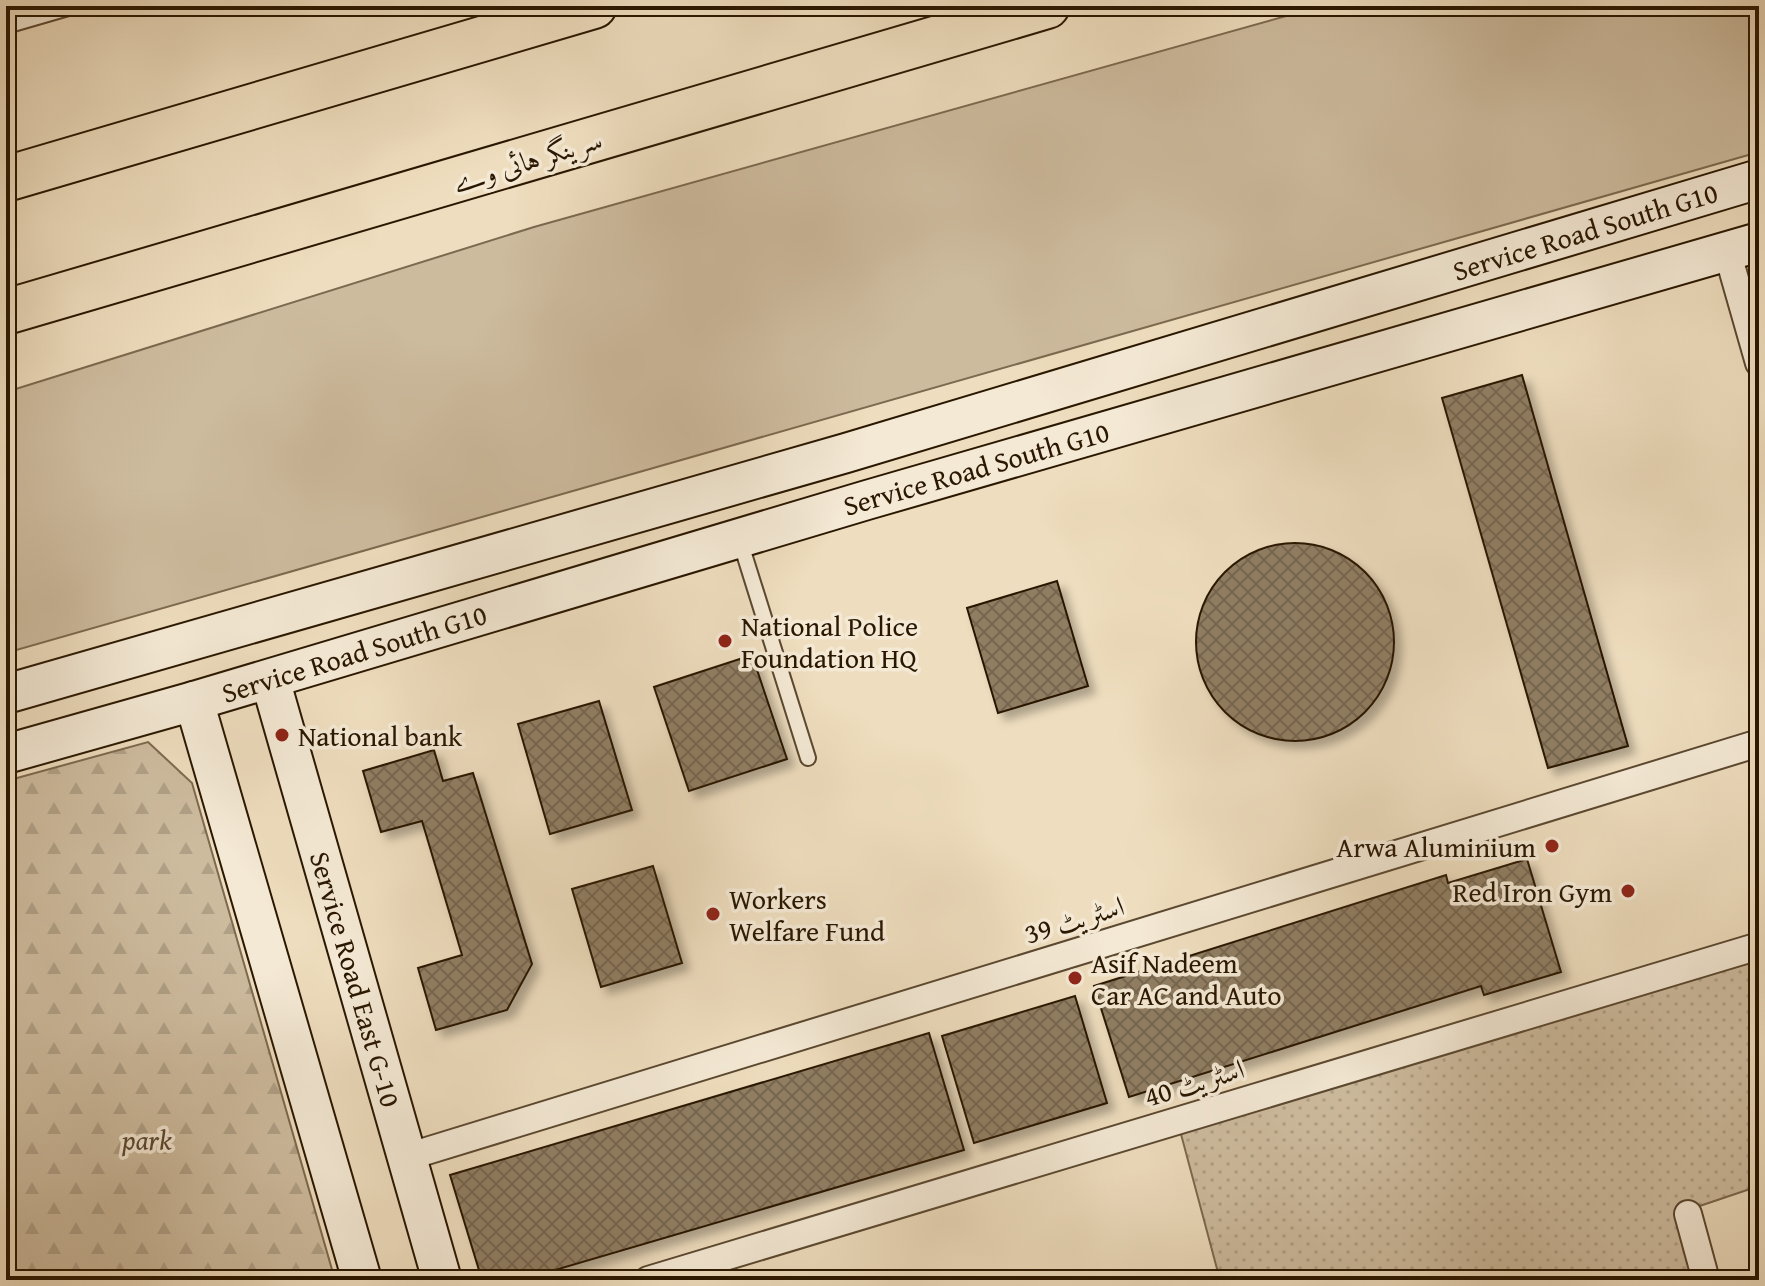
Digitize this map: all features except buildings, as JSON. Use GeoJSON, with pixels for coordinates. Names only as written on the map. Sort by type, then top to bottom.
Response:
{"type":"FeatureCollection","features":[{"type":"Feature","properties":{"kind":"highway"},"geometry":{"type":"LineString","coordinates":[[6,179],[594,6]]}},
{"type":"Feature","properties":{"kind":"highway","name":"سرینگر ہائی وے"},"geometry":{"type":"LineString","coordinates":[[6,312],[1047,6]]}},
{"type":"Feature","properties":{"kind":"main road","name":"Service Road South G10"},"geometry":{"type":"LineString","coordinates":[[6,694],[846,453],[1759,179]]}},
{"type":"Feature","properties":{"kind":"main road","name":"Service Road South G10"},"geometry":{"type":"LineString","coordinates":[[6,754],[1743,246]]}},
{"type":"Feature","properties":{"kind":"main road"},"geometry":{"type":"LineString","coordinates":[[846,453],[867,500]]}},
{"type":"Feature","properties":{"kind":"main road","name":"Service Road East G-10"},"geometry":{"type":"LineString","coordinates":[[270,679],[442,1280]]}},
{"type":"Feature","properties":{"kind":"main road"},"geometry":{"type":"LineString","coordinates":[[194,701],[362,1280]]}},
{"type":"Feature","properties":{"kind":"street"},"geometry":{"type":"LineString","coordinates":[[1743,246],[1759,363]]}},
{"type":"Feature","properties":{"kind":"street","name":"اسٹریٹ 39"},"geometry":{"type":"LineString","coordinates":[[407,1157],[1759,743]]}},
{"type":"Feature","properties":{"kind":"street","name":"اسٹریٹ 40"},"geometry":{"type":"LineString","coordinates":[[648,1280],[1759,946]]}},
{"type":"Feature","properties":{"kind":"street"},"geometry":{"type":"LineString","coordinates":[[1688,1214],[1706,1280]]}},
{"type":"Feature","properties":{"kind":"lane"},"geometry":{"type":"LineString","coordinates":[[6,26],[75,6]]}},
{"type":"Feature","properties":{"kind":"lane"},"geometry":{"type":"LineString","coordinates":[[739,538],[808,758]]}},
{"type":"Feature","properties":{"kind":"green space"},"geometry":{"type":"Polygon","coordinates":[[[1322,6],[1759,6],[1759,152],[6,653],[6,392],[534,227],[1322,6]]]}},
{"type":"Feature","properties":{"kind":"green space","name":"park"},"geometry":{"type":"Polygon","coordinates":[[[148,742],[192,783],[335,1280],[6,1280],[6,781],[148,742]]]}},
{"type":"Feature","properties":{"kind":"green space"},"geometry":{"type":"Polygon","coordinates":[[[1759,959],[1759,1186],[1676,1214],[1695,1280],[1220,1280],[1178,1123],[1759,959]]]}},
{"type":"Feature","properties":{"kind":"place","name":"National Police Foundation HQ"},"geometry":{"type":"Point","coordinates":[725,641]}},
{"type":"Feature","properties":{"kind":"place","name":"National bank"},"geometry":{"type":"Point","coordinates":[282,735]}},
{"type":"Feature","properties":{"kind":"place","name":"Arwa Aluminium"},"geometry":{"type":"Point","coordinates":[1552,846]}},
{"type":"Feature","properties":{"kind":"place","name":"Red Iron Gym"},"geometry":{"type":"Point","coordinates":[1628,891]}},
{"type":"Feature","properties":{"kind":"place","name":"Workers Welfare Fund"},"geometry":{"type":"Point","coordinates":[713,914]}},
{"type":"Feature","properties":{"kind":"place","name":"Asif Nadeem Car AC and Auto"},"geometry":{"type":"Point","coordinates":[1075,978]}}]}
